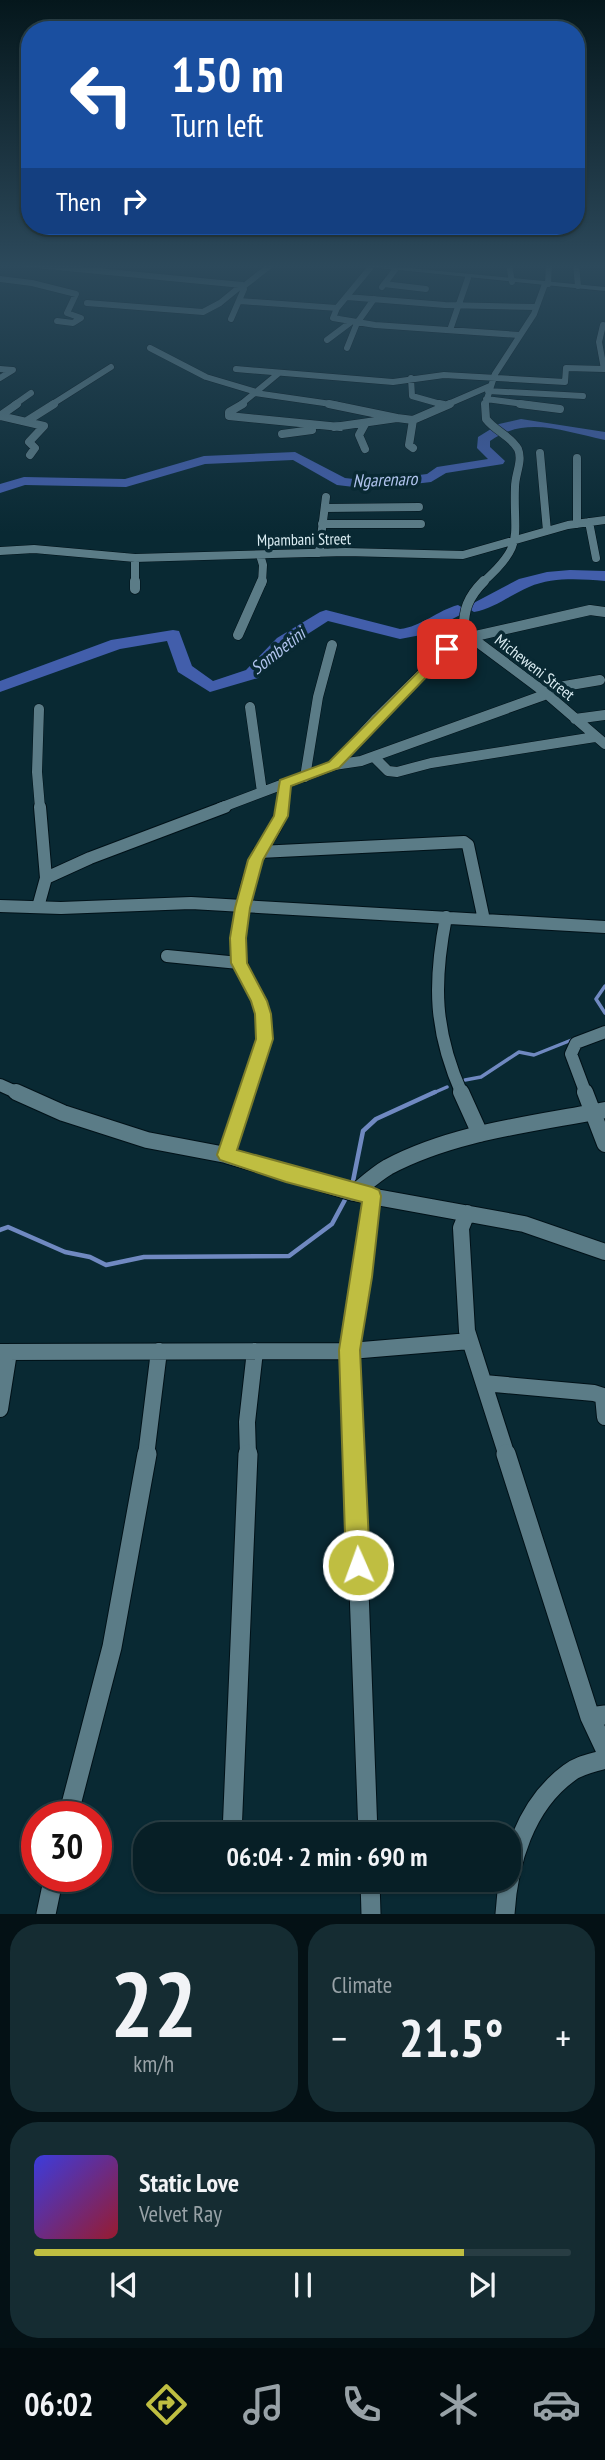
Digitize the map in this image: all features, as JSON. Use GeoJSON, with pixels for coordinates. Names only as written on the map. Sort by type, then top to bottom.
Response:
{"type":"FeatureCollection","features":[{"type":"Feature","properties":{"kind":"street"},"geometry":{"type":"LineString","coordinates":[[160,353],[197,373],[256,393],[327,403],[413,420],[444,405],[488,392],[583,396]]}},
{"type":"Feature","properties":{"kind":"street"},"geometry":{"type":"LineString","coordinates":[[468,634],[468,597],[508,558],[516,542],[515,482],[520,459],[519,450],[485,418],[488,392],[508,353]]}},
{"type":"Feature","properties":{"kind":"street"},"geometry":{"type":"LineString","coordinates":[[236,369],[393,382],[444,375],[565,382],[566,368],[604,369],[601,353]]}},
{"type":"Feature","properties":{"kind":"street"},"geometry":{"type":"LineString","coordinates":[[27,421],[111,367]]}},
{"type":"Feature","properties":{"kind":"street"},"geometry":{"type":"LineString","coordinates":[[0,369],[13,370],[0,379]]}},
{"type":"Feature","properties":{"kind":"street"},"geometry":{"type":"LineString","coordinates":[[279,373],[228,414],[251,420],[340,427]]}},
{"type":"Feature","properties":{"kind":"street"},"geometry":{"type":"LineString","coordinates":[[411,378],[412,396],[444,405]]}},
{"type":"Feature","properties":{"kind":"street"},"geometry":{"type":"LineString","coordinates":[[488,392],[560,409]]}},
{"type":"Feature","properties":{"kind":"street"},"geometry":{"type":"LineString","coordinates":[[1,417],[31,393]]}},
{"type":"Feature","properties":{"kind":"street"},"geometry":{"type":"LineString","coordinates":[[1,417],[27,421],[44,428],[29,442],[36,448],[30,455]]}},
{"type":"Feature","properties":{"kind":"street"},"geometry":{"type":"LineString","coordinates":[[282,434],[397,418]]}},
{"type":"Feature","properties":{"kind":"street"},"geometry":{"type":"LineString","coordinates":[[413,420],[409,445],[413,448]]}},
{"type":"Feature","properties":{"kind":"street"},"geometry":{"type":"LineString","coordinates":[[365,424],[359,435],[365,449]]}},
{"type":"Feature","properties":{"kind":"street"},"geometry":{"type":"LineString","coordinates":[[540,453],[547,531]]}},
{"type":"Feature","properties":{"kind":"street"},"geometry":{"type":"LineString","coordinates":[[577,524],[578,458]]}},
{"type":"Feature","properties":{"kind":"street"},"geometry":{"type":"LineString","coordinates":[[319,554],[326,497]]}},
{"type":"Feature","properties":{"kind":"street"},"geometry":{"type":"LineString","coordinates":[[325,508],[419,507]]}},
{"type":"Feature","properties":{"kind":"street","name":"Mpambani Street"},"geometry":{"type":"LineString","coordinates":[[0,551],[34,548],[135,558],[395,552],[463,555],[547,531],[605,520]]}},
{"type":"Feature","properties":{"kind":"street"},"geometry":{"type":"LineString","coordinates":[[589,522],[596,558]]}},
{"type":"Feature","properties":{"kind":"street"},"geometry":{"type":"LineString","coordinates":[[322,524],[421,524]]}},
{"type":"Feature","properties":{"kind":"street"},"geometry":{"type":"LineString","coordinates":[[239,635],[262,583],[264,569],[260,555]]}},
{"type":"Feature","properties":{"kind":"street"},"geometry":{"type":"LineString","coordinates":[[135,558],[135,589]]}},
{"type":"Feature","properties":{"kind":"street"},"geometry":{"type":"LineString","coordinates":[[334,765],[468,634],[590,610],[605,612]]}},
{"type":"Feature","properties":{"kind":"street","name":"Micheweni Street"},"geometry":{"type":"LineString","coordinates":[[468,634],[544,692],[605,744]]}},
{"type":"Feature","properties":{"kind":"street"},"geometry":{"type":"LineString","coordinates":[[305,777],[318,697],[332,645]]}},
{"type":"Feature","properties":{"kind":"street"},"geometry":{"type":"LineString","coordinates":[[46,878],[90,858],[334,765],[374,757],[544,692],[600,680]]}},
{"type":"Feature","properties":{"kind":"street"},"geometry":{"type":"LineString","coordinates":[[250,707],[262,792]]}},
{"type":"Feature","properties":{"kind":"street"},"geometry":{"type":"LineString","coordinates":[[38,907],[46,878],[37,772],[39,709]]}},
{"type":"Feature","properties":{"kind":"street"},"geometry":{"type":"LineString","coordinates":[[575,719],[605,715]]}},
{"type":"Feature","properties":{"kind":"street"},"geometry":{"type":"LineString","coordinates":[[374,757],[388,771],[397,772],[430,763],[595,737]]}},
{"type":"Feature","properties":{"kind":"street"},"geometry":{"type":"LineString","coordinates":[[226,1155],[264,1039],[263,1014],[259,1001],[239,963],[238,938],[242,908],[259,852],[278,824],[285,783]]}},
{"type":"Feature","properties":{"kind":"street"},"geometry":{"type":"LineString","coordinates":[[259,852],[464,842],[468,845],[484,920]]}},
{"type":"Feature","properties":{"kind":"street"},"geometry":{"type":"LineString","coordinates":[[0,906],[191,903],[605,927]]}},
{"type":"Feature","properties":{"kind":"street"},"geometry":{"type":"LineString","coordinates":[[446,917],[438,953],[435,992],[437,1021],[455,1078],[480,1134]]}},
{"type":"Feature","properties":{"kind":"street"},"geometry":{"type":"LineString","coordinates":[[167,956],[239,963]]}},
{"type":"Feature","properties":{"kind":"street"},"geometry":{"type":"LineString","coordinates":[[605,1032],[580,1040],[571,1049],[572,1060],[600,1111],[605,1144]]}},
{"type":"Feature","properties":{"kind":"street"},"geometry":{"type":"LineString","coordinates":[[0,1085],[100,1126],[147,1140],[226,1155],[349,1191],[524,1224],[605,1252]]}},
{"type":"Feature","properties":{"kind":"street"},"geometry":{"type":"LineString","coordinates":[[349,1191],[405,1159],[480,1134],[600,1111]]}},
{"type":"Feature","properties":{"kind":"street"},"geometry":{"type":"LineString","coordinates":[[368,1822],[350,1350],[372,1196]]}},
{"type":"Feature","properties":{"kind":"street"},"geometry":{"type":"LineString","coordinates":[[474,1214],[461,1228],[465,1314],[470,1341],[598,1716],[605,1749]]}},
{"type":"Feature","properties":{"kind":"street"},"geometry":{"type":"LineString","coordinates":[[0,1409],[4,1352],[350,1350],[432,1346],[470,1341]]}},
{"type":"Feature","properties":{"kind":"street"},"geometry":{"type":"LineString","coordinates":[[72,1801],[112,1647],[143,1485],[159,1351]]}},
{"type":"Feature","properties":{"kind":"street"},"geometry":{"type":"LineString","coordinates":[[233,1822],[248,1480],[247,1422],[255,1351]]}},
{"type":"Feature","properties":{"kind":"street"},"geometry":{"type":"LineString","coordinates":[[484,1383],[594,1393],[603,1396],[605,1417]]}},
{"type":"Feature","properties":{"kind":"street"},"geometry":{"type":"LineString","coordinates":[[505,1914],[514,1858],[531,1817],[552,1788],[572,1771],[605,1759]]}},
{"type":"Feature","properties":{"kind":"street"},"geometry":{"type":"LineString","coordinates":[[46,1914],[51,1892]]}},
{"type":"Feature","properties":{"kind":"street"},"geometry":{"type":"LineString","coordinates":[[370,1892],[371,1914]]}},
{"type":"Feature","properties":{"kind":"waterway","name":"Ngarenaro"},"geometry":{"type":"LineString","coordinates":[[0,489],[24,481],[126,483],[204,460],[295,456],[342,482],[371,485],[431,478],[442,470],[498,461],[484,448],[483,440],[512,424],[544,425],[605,436]]}},
{"type":"Feature","properties":{"kind":"waterway","name":"Sombetini"},"geometry":{"type":"LineString","coordinates":[[474,607],[536,579],[570,575],[605,576]]}},
{"type":"Feature","properties":{"kind":"waterway","name":"Sombetini"},"geometry":{"type":"LineString","coordinates":[[0,687],[117,644],[173,635],[184,668],[210,687],[252,674],[283,642],[326,615],[400,634],[415,631],[445,614],[458,610]]}},
{"type":"Feature","properties":{"kind":"waterway"},"geometry":{"type":"LineString","coordinates":[[605,986],[596,999],[605,1013]]}},
{"type":"Feature","properties":{"kind":"waterway"},"geometry":{"type":"LineString","coordinates":[[465,1080],[481,1077],[519,1052],[534,1055],[574,1039]]}},
{"type":"Feature","properties":{"kind":"waterway"},"geometry":{"type":"LineString","coordinates":[[431,1094],[447,1087]]}},
{"type":"Feature","properties":{"kind":"waterway"},"geometry":{"type":"LineString","coordinates":[[352,1186],[363,1131],[376,1119],[435,1092]]}},
{"type":"Feature","properties":{"kind":"waterway"},"geometry":{"type":"LineString","coordinates":[[0,1230],[8,1227],[65,1252],[90,1257],[106,1265],[144,1257],[289,1256],[332,1224],[347,1196]]}},
{"type":"Feature","properties":{"kind":"route"},"geometry":{"type":"LineString","coordinates":[[358,1565],[350,1350],[372,1196],[226,1155],[260,1058],[264,1039],[263,1014],[239,963],[238,938],[242,908],[256,860],[281,816],[285,783],[334,765],[447,649]]}}]}
